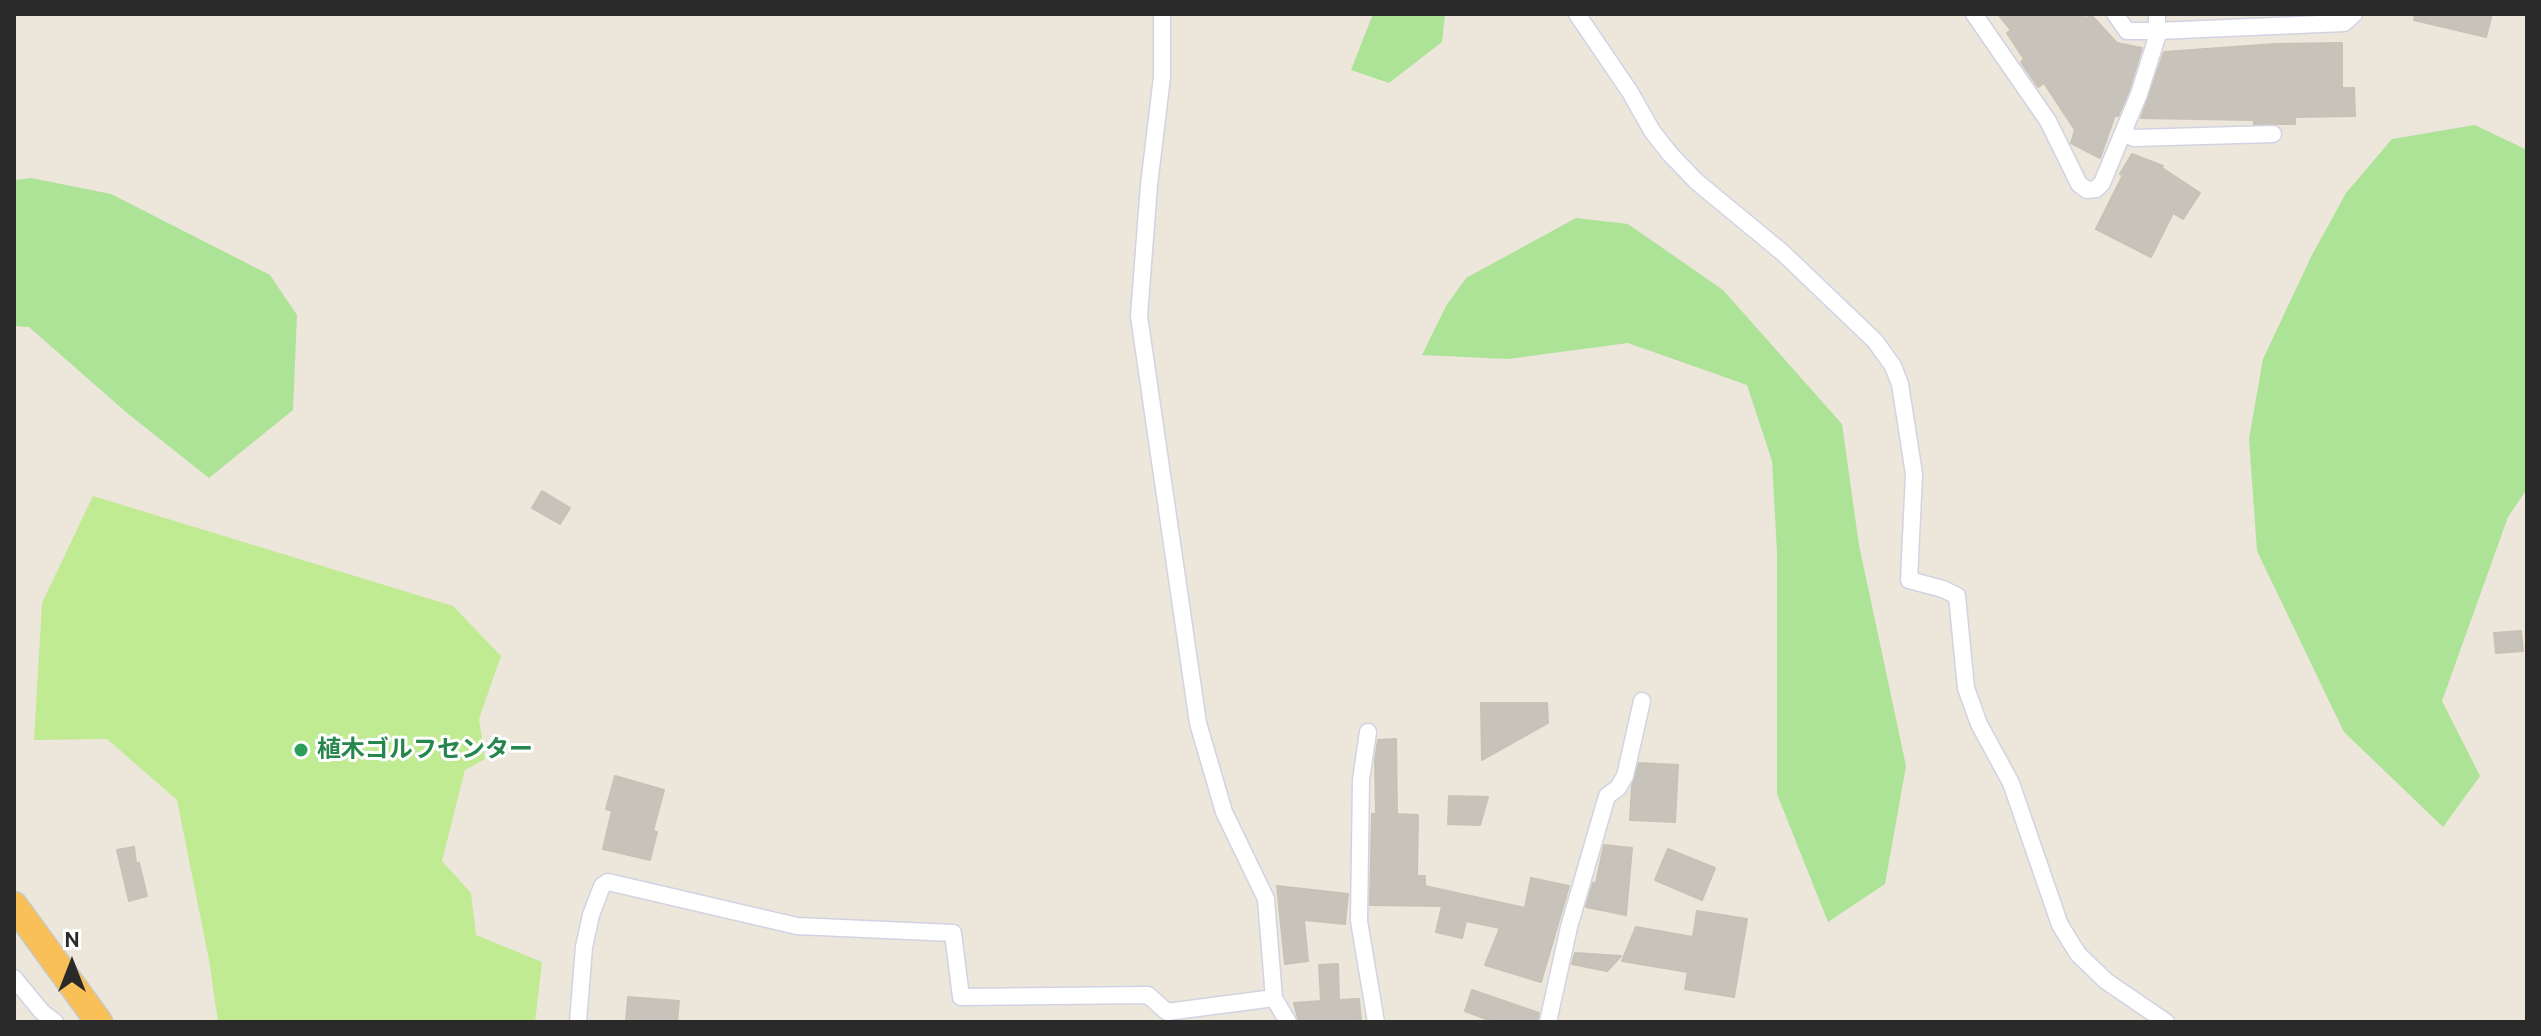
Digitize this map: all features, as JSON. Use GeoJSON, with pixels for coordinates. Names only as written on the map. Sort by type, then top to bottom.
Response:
{"type":"FeatureCollection","features":[{"type":"Feature","properties":{"kind":"highway"},"geometry":{"type":"LineString","coordinates":[[14,905],[99,1022]]}},
{"type":"Feature","properties":{"kind":"street"},"geometry":{"type":"LineString","coordinates":[[1162,14],[1162,77],[1149,185],[1139,316],[1198,723],[1224,812],[1266,899],[1274,998],[1288,1022]]}},
{"type":"Feature","properties":{"kind":"street"},"geometry":{"type":"LineString","coordinates":[[1577,14],[1670,154],[1697,182],[1783,253],[1875,341],[1893,366],[1900,384],[1914,474],[1909,580],[1957,596],[1966,688],[1979,724],[2011,783],[2060,925],[2078,954],[2106,981],[2166,1022]]}},
{"type":"Feature","properties":{"kind":"street"},"geometry":{"type":"LineString","coordinates":[[1974,14],[2048,121],[2079,184],[2087,190],[2096,189],[2102,183],[2123,133],[2139,94],[2157,23]]}},
{"type":"Feature","properties":{"kind":"street"},"geometry":{"type":"LineString","coordinates":[[2115,14],[2127,31],[2157,23],[2344,23],[2354,14]]}},
{"type":"Feature","properties":{"kind":"street"},"geometry":{"type":"LineString","coordinates":[[2123,133],[2134,138],[2273,134]]}},
{"type":"Feature","properties":{"kind":"street"},"geometry":{"type":"LineString","coordinates":[[1548,1022],[1569,927],[1607,796],[1618,788],[1625,776],[1642,701]]}},
{"type":"Feature","properties":{"kind":"street"},"geometry":{"type":"LineString","coordinates":[[1368,732],[1361,780],[1359,921],[1376,1022]]}},
{"type":"Feature","properties":{"kind":"street"},"geometry":{"type":"LineString","coordinates":[[578,1022],[584,947],[591,915],[602,886],[608,882],[797,926],[953,933],[961,997],[1148,995],[1167,1012],[1274,998]]}},
{"type":"Feature","properties":{"kind":"street"},"geometry":{"type":"LineString","coordinates":[[14,978],[42,1012],[55,1022]]}},
{"type":"Feature","properties":{"kind":"green space"},"geometry":{"type":"Polygon","coordinates":[[[1373,14],[1445,14],[1442,42],[1389,83],[1351,70],[1373,14]]]}},
{"type":"Feature","properties":{"kind":"green space"},"geometry":{"type":"Polygon","coordinates":[[[2475,125],[2527,150],[2527,489],[2508,517],[2442,701],[2480,776],[2443,827],[2344,732],[2257,551],[2249,439],[2263,359],[2311,257],[2346,193],[2392,139],[2475,125]]]}},
{"type":"Feature","properties":{"kind":"green space"},"geometry":{"type":"Polygon","coordinates":[[[31,178],[111,194],[270,275],[297,315],[293,410],[209,478],[127,413],[29,327],[14,326],[14,180],[31,178]]]}},
{"type":"Feature","properties":{"kind":"green space"},"geometry":{"type":"Polygon","coordinates":[[[1576,218],[1628,224],[1723,290],[1842,424],[1859,545],[1906,766],[1885,884],[1828,922],[1777,794],[1777,552],[1772,461],[1747,385],[1628,343],[1508,359],[1422,355],[1446,306],[1466,278],[1576,218]]]}},
{"type":"Feature","properties":{"kind":"green space","name":"植木ゴルフセンター"},"geometry":{"type":"Polygon","coordinates":[[[93,496],[453,606],[501,656],[479,719],[485,759],[465,770],[442,861],[471,893],[476,935],[542,962],[535,1022],[218,1022],[209,960],[177,800],[107,739],[34,740],[42,603],[93,496]]]}},
{"type":"Feature","properties":{"kind":"building"},"geometry":{"type":"Polygon","coordinates":[[[1998,14],[2092,16],[2117,43],[2142,48],[2129,90],[2118,116],[2115,115],[2100,158],[2071,143],[2075,130],[2044,83],[2038,87],[2021,62],[2024,59],[2007,33],[2011,30],[1998,14]]]}},
{"type":"Feature","properties":{"kind":"building"},"geometry":{"type":"Polygon","coordinates":[[[2415,14],[2492,14],[2486,37],[2414,20],[2415,14]]]}},
{"type":"Feature","properties":{"kind":"building"},"geometry":{"type":"Polygon","coordinates":[[[2342,43],[2342,88],[2354,88],[2355,116],[2295,117],[2295,124],[2254,124],[2254,120],[2141,118],[2164,52],[2342,43]]]}},
{"type":"Feature","properties":{"kind":"building"},"geometry":{"type":"Polygon","coordinates":[[[2132,154],[2163,166],[2200,193],[2183,219],[2173,213],[2151,257],[2096,229],[2132,154]]]}},
{"type":"Feature","properties":{"kind":"building"},"geometry":{"type":"Polygon","coordinates":[[[542,491],[570,508],[560,524],[532,508],[542,491]]]}},
{"type":"Feature","properties":{"kind":"building"},"geometry":{"type":"Polygon","coordinates":[[[2521,631],[2523,651],[2496,653],[2494,633],[2521,631]]]}},
{"type":"Feature","properties":{"kind":"building"},"geometry":{"type":"Polygon","coordinates":[[[1481,703],[1547,703],[1548,723],[1482,760],[1481,703]]]}},
{"type":"Feature","properties":{"kind":"building"},"geometry":{"type":"Polygon","coordinates":[[[1396,739],[1397,814],[1418,815],[1417,876],[1425,876],[1425,886],[1525,908],[1531,878],[1569,886],[1541,982],[1485,965],[1500,928],[1466,921],[1462,938],[1436,932],[1442,906],[1370,905],[1372,814],[1376,814],[1375,760],[1378,740],[1396,739]]]}},
{"type":"Feature","properties":{"kind":"building"},"geometry":{"type":"Polygon","coordinates":[[[1639,763],[1678,765],[1675,822],[1630,820],[1632,786],[1639,763]]]}},
{"type":"Feature","properties":{"kind":"building"},"geometry":{"type":"Polygon","coordinates":[[[615,776],[664,790],[653,831],[657,832],[650,860],[603,849],[612,811],[606,809],[615,776]]]}},
{"type":"Feature","properties":{"kind":"building"},"geometry":{"type":"Polygon","coordinates":[[[1449,796],[1488,797],[1480,825],[1448,824],[1449,796]]]}},
{"type":"Feature","properties":{"kind":"building"},"geometry":{"type":"Polygon","coordinates":[[[1604,845],[1632,848],[1626,915],[1586,907],[1593,883],[1596,883],[1604,845]]]}},
{"type":"Feature","properties":{"kind":"building"},"geometry":{"type":"Polygon","coordinates":[[[134,847],[147,896],[129,901],[117,850],[134,847]]]}},
{"type":"Feature","properties":{"kind":"building"},"geometry":{"type":"Polygon","coordinates":[[[1668,849],[1715,868],[1702,900],[1655,880],[1668,849]]]}},
{"type":"Feature","properties":{"kind":"building"},"geometry":{"type":"Polygon","coordinates":[[[1277,886],[1348,894],[1345,924],[1304,920],[1308,961],[1285,964],[1277,886]]]}},
{"type":"Feature","properties":{"kind":"building"},"geometry":{"type":"Polygon","coordinates":[[[1697,911],[1747,919],[1734,997],[1685,989],[1688,972],[1622,961],[1636,927],[1693,937],[1697,911]]]}},
{"type":"Feature","properties":{"kind":"building"},"geometry":{"type":"Polygon","coordinates":[[[1575,953],[1621,956],[1607,971],[1572,964],[1575,953]]]}},
{"type":"Feature","properties":{"kind":"building"},"geometry":{"type":"Polygon","coordinates":[[[1338,964],[1339,1000],[1359,999],[1361,1022],[1299,1022],[1294,1003],[1321,1001],[1319,965],[1338,964]]]}},
{"type":"Feature","properties":{"kind":"building"},"geometry":{"type":"Polygon","coordinates":[[[1472,990],[1539,1013],[1537,1022],[1494,1022],[1465,1011],[1472,990]]]}},
{"type":"Feature","properties":{"kind":"building"},"geometry":{"type":"Polygon","coordinates":[[[628,997],[679,1001],[677,1022],[626,1022],[628,997]]]}},
{"type":"Feature","properties":{"kind":"place","name":"植木ゴルフセンター"},"geometry":{"type":"Point","coordinates":[301,750]}}]}
